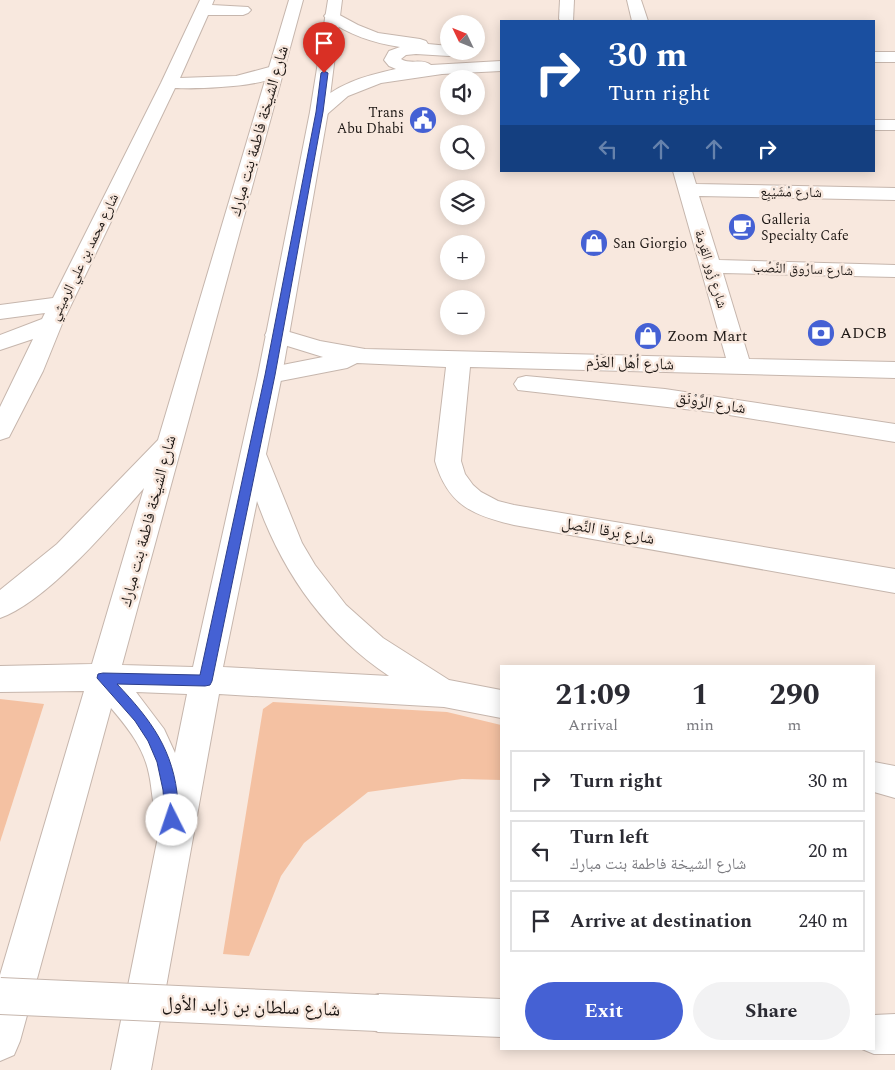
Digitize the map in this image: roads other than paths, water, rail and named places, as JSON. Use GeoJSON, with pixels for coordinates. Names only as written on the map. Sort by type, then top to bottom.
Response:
{"type":"FeatureCollection","features":[{"type":"Feature","properties":{"kind":"street","name":"شارع الشيخة فاطمة بنت مبارك"},"geometry":{"type":"LineString","coordinates":[[0,1041],[296,0]]}},
{"type":"Feature","properties":{"kind":"street"},"geometry":{"type":"LineString","coordinates":[[567,0],[567,19]]}},
{"type":"Feature","properties":{"kind":"street"},"geometry":{"type":"LineString","coordinates":[[634,0],[640,20]]}},
{"type":"Feature","properties":{"kind":"street"},"geometry":{"type":"LineString","coordinates":[[205,5],[243,10]]}},
{"type":"Feature","properties":{"kind":"street","name":"شارع محمد بن علي الرميثي"},"geometry":{"type":"LineString","coordinates":[[0,431],[31,371],[56,314],[205,5]]}},
{"type":"Feature","properties":{"kind":"street"},"geometry":{"type":"LineString","coordinates":[[333,8],[355,31],[372,37],[391,41],[440,45]]}},
{"type":"Feature","properties":{"kind":"street"},"geometry":{"type":"LineString","coordinates":[[131,1070],[205,681],[270,375],[319,112],[333,8]]}},
{"type":"Feature","properties":{"kind":"street"},"geometry":{"type":"LineString","coordinates":[[440,51],[402,50],[396,53],[392,60],[401,66],[408,67],[478,60]]}},
{"type":"Feature","properties":{"kind":"street"},"geometry":{"type":"LineString","coordinates":[[875,57],[895,57]]}},
{"type":"Feature","properties":{"kind":"street"},"geometry":{"type":"LineString","coordinates":[[319,112],[329,101],[343,92],[380,78],[478,60]]}},
{"type":"Feature","properties":{"kind":"street"},"geometry":{"type":"LineString","coordinates":[[485,60],[500,66]]}},
{"type":"Feature","properties":{"kind":"street"},"geometry":{"type":"LineString","coordinates":[[875,69],[895,70]]}},
{"type":"Feature","properties":{"kind":"street"},"geometry":{"type":"LineString","coordinates":[[169,83],[225,84],[276,70]]}},
{"type":"Feature","properties":{"kind":"street"},"geometry":{"type":"LineString","coordinates":[[225,84],[248,91],[267,100]]}},
{"type":"Feature","properties":{"kind":"street"},"geometry":{"type":"LineString","coordinates":[[875,125],[895,125]]}},
{"type":"Feature","properties":{"kind":"street","name":"شارع مْشَيْبِع"},"geometry":{"type":"LineString","coordinates":[[684,181],[895,194]]}},
{"type":"Feature","properties":{"kind":"street","name":"شارع زُور القِرمة"},"geometry":{"type":"LineString","coordinates":[[684,181],[740,366]]}},
{"type":"Feature","properties":{"kind":"street","name":"شارع سارُوق النَّصُب"},"geometry":{"type":"LineString","coordinates":[[710,266],[895,272]]}},
{"type":"Feature","properties":{"kind":"street"},"geometry":{"type":"LineString","coordinates":[[0,312],[56,314]]}},
{"type":"Feature","properties":{"kind":"street"},"geometry":{"type":"LineString","coordinates":[[0,344],[56,314]]}},
{"type":"Feature","properties":{"kind":"street","name":"شارع أهْل العَزْم"},"geometry":{"type":"LineString","coordinates":[[276,335],[318,348],[365,357],[895,370]]}},
{"type":"Feature","properties":{"kind":"street"},"geometry":{"type":"LineString","coordinates":[[0,351],[23,363],[31,371]]}},
{"type":"Feature","properties":{"kind":"street","name":"شارع أهْل العَزْم"},"geometry":{"type":"LineString","coordinates":[[270,375],[365,357]]}},
{"type":"Feature","properties":{"kind":"street","name":"شارع بَرقا النِّصِل"},"geometry":{"type":"LineString","coordinates":[[459,359],[448,461],[451,476],[460,490],[474,502],[493,511],[507,514],[895,581]]}},
{"type":"Feature","properties":{"kind":"street"},"geometry":{"type":"LineString","coordinates":[[694,365],[699,401]]}},
{"type":"Feature","properties":{"kind":"street","name":"شارع الرَّوْنَق"},"geometry":{"type":"LineString","coordinates":[[526,384],[612,390],[699,401],[895,433]]}},
{"type":"Feature","properties":{"kind":"street"},"geometry":{"type":"LineString","coordinates":[[0,606],[47,571],[81,540],[169,442]]}},
{"type":"Feature","properties":{"kind":"street"},"geometry":{"type":"LineString","coordinates":[[253,453],[290,548],[308,580],[333,612],[382,655],[411,675],[444,693]]}},
{"type":"Feature","properties":{"kind":"street"},"geometry":{"type":"LineString","coordinates":[[103,678],[139,716],[153,738],[164,762],[170,790],[172,852]]}},
{"type":"Feature","properties":{"kind":"street"},"geometry":{"type":"LineString","coordinates":[[0,679],[103,678],[266,682],[444,693],[500,704]]}},
{"type":"Feature","properties":{"kind":"street"},"geometry":{"type":"LineString","coordinates":[[875,778],[895,782]]}},
{"type":"Feature","properties":{"kind":"street","name":"شارع سلطان بن زايد الأول"},"geometry":{"type":"LineString","coordinates":[[0,996],[500,1018]]}},
{"type":"Feature","properties":{"kind":"street"},"geometry":{"type":"LineString","coordinates":[[875,1034],[895,1034]]}},
{"type":"Feature","properties":{"kind":"place","name":"Trans Abu Dhabi"},"geometry":{"type":"Point","coordinates":[423,120]}},
{"type":"Feature","properties":{"kind":"place","name":"Galleria Specialty Cafe"},"geometry":{"type":"Point","coordinates":[742,227]}},
{"type":"Feature","properties":{"kind":"place","name":"San Giorgio"},"geometry":{"type":"Point","coordinates":[594,243]}},
{"type":"Feature","properties":{"kind":"place","name":"ADCB"},"geometry":{"type":"Point","coordinates":[821,333]}},
{"type":"Feature","properties":{"kind":"place","name":"Zoom Mart"},"geometry":{"type":"Point","coordinates":[648,336]}}]}
